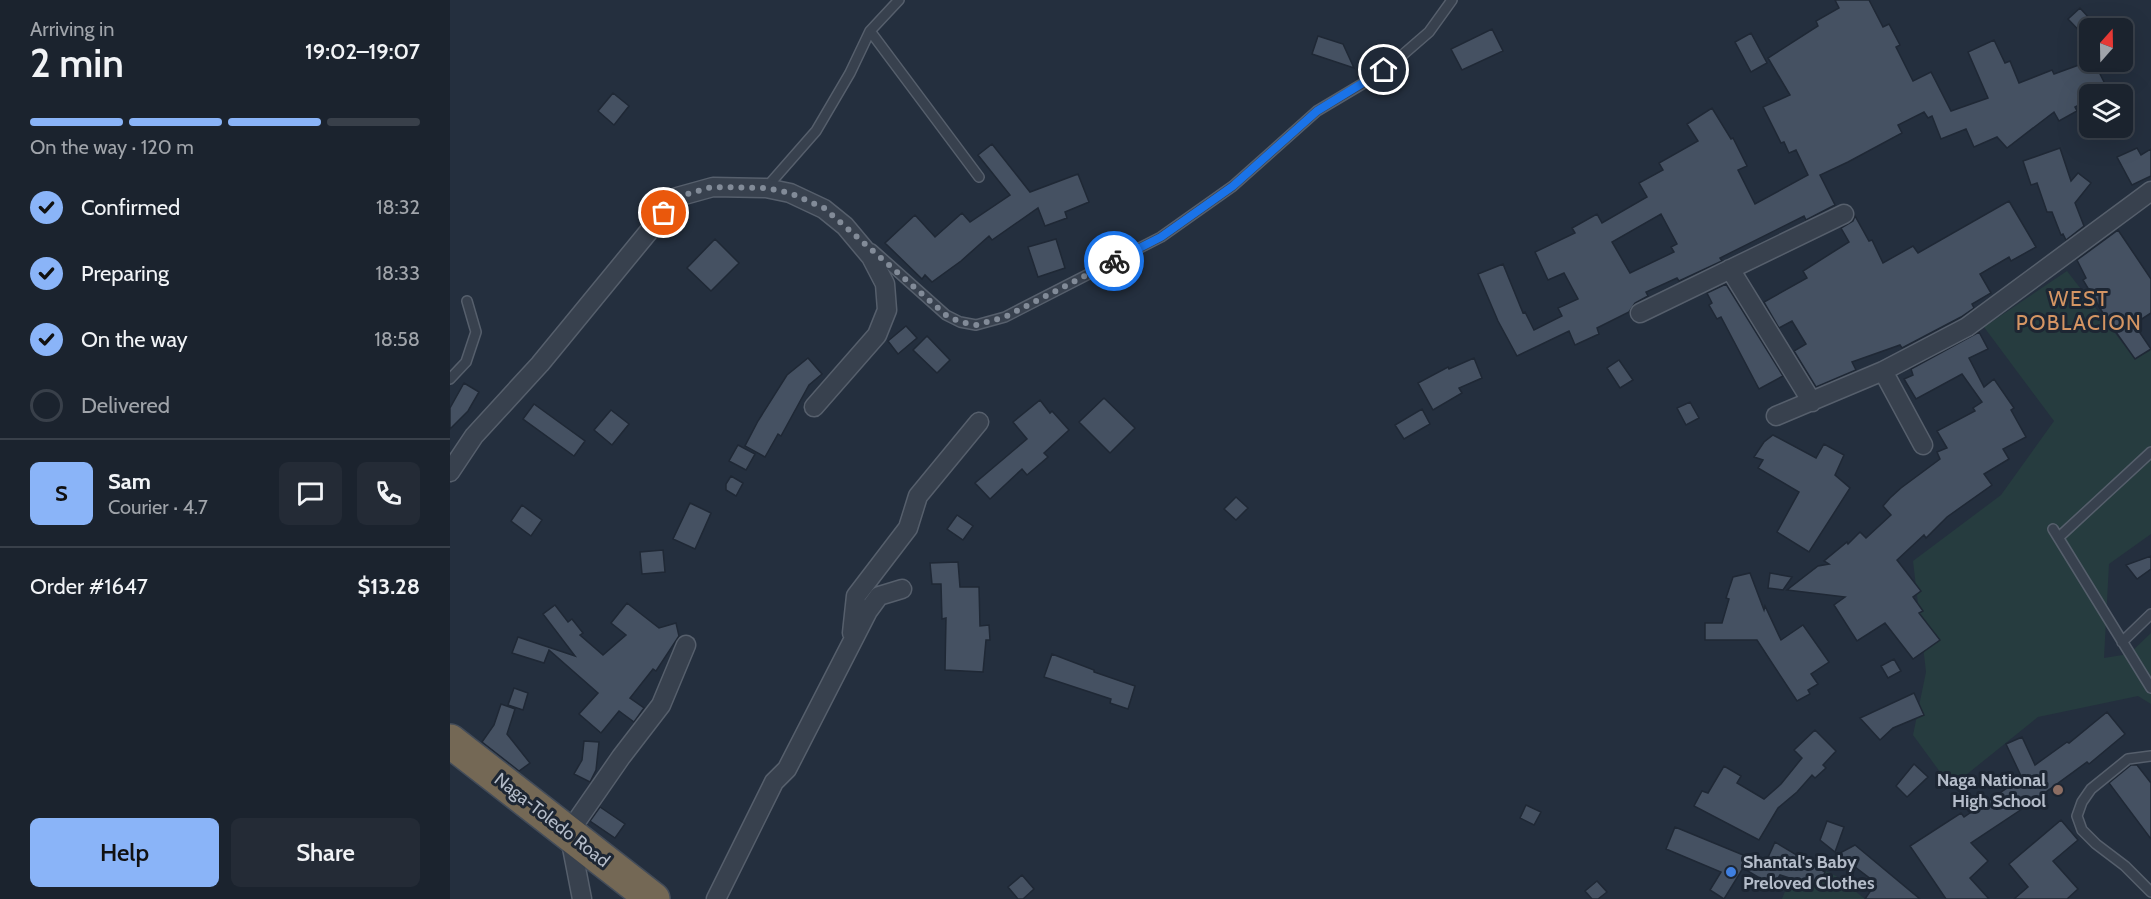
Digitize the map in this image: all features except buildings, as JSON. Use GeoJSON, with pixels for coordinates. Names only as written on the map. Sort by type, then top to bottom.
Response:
{"type":"FeatureCollection","features":[{"type":"Feature","properties":{"kind":"highway","name":"Naga-Toledo Road"},"geometry":{"type":"LineString","coordinates":[[450,741],[653,899]]}},
{"type":"Feature","properties":{"kind":"street"},"geometry":{"type":"LineString","coordinates":[[450,472],[474,436],[540,364],[677,197],[712,187],[766,188],[790,193],[824,208],[845,226],[871,257],[885,284],[887,310],[877,335],[814,407]]}},
{"type":"Feature","properties":{"kind":"street"},"geometry":{"type":"LineString","coordinates":[[1776,416],[1883,371],[1967,327],[2151,191]]}},
{"type":"Feature","properties":{"kind":"street"},"geometry":{"type":"LineString","coordinates":[[1640,313],[1844,214]]}},
{"type":"Feature","properties":{"kind":"street"},"geometry":{"type":"LineString","coordinates":[[1730,269],[1812,402]]}},
{"type":"Feature","properties":{"kind":"street"},"geometry":{"type":"LineString","coordinates":[[1883,371],[1923,445]]}},
{"type":"Feature","properties":{"kind":"street"},"geometry":{"type":"LineString","coordinates":[[850,646],[856,596],[908,528],[918,496],[979,422]]}},
{"type":"Feature","properties":{"kind":"street"},"geometry":{"type":"LineString","coordinates":[[716,899],[774,782],[787,769],[868,611],[879,596],[902,589]]}},
{"type":"Feature","properties":{"kind":"street"},"geometry":{"type":"LineString","coordinates":[[582,899],[569,832],[621,757],[661,705],[686,645]]}},
{"type":"Feature","properties":{"kind":"lane"},"geometry":{"type":"LineString","coordinates":[[766,188],[816,131],[850,73],[870,31],[898,0]]}},
{"type":"Feature","properties":{"kind":"lane"},"geometry":{"type":"LineString","coordinates":[[845,226],[946,315],[960,322],[976,325],[1005,317],[1161,237],[1233,186],[1317,111],[1384,70],[1429,32],[1452,0]]}},
{"type":"Feature","properties":{"kind":"lane"},"geometry":{"type":"LineString","coordinates":[[870,31],[979,177]]}},
{"type":"Feature","properties":{"kind":"lane"},"geometry":{"type":"LineString","coordinates":[[450,379],[466,362],[476,332],[467,301]]}},
{"type":"Feature","properties":{"kind":"lane"},"geometry":{"type":"LineString","coordinates":[[2151,452],[2056,533],[2151,688]]}},
{"type":"Feature","properties":{"kind":"lane"},"geometry":{"type":"LineString","coordinates":[[2122,642],[2151,614]]}},
{"type":"Feature","properties":{"kind":"lane"},"geometry":{"type":"LineString","coordinates":[[2151,756],[2128,759],[2091,789],[2082,802],[2078,816],[2082,830],[2125,866],[2151,892]]}},
{"type":"Feature","properties":{"kind":"green space"},"geometry":{"type":"Polygon","coordinates":[[[2067,271],[2135,359],[2151,350],[2151,534],[2109,564],[2104,658],[2129,654],[2151,633],[2151,704],[2138,696],[2038,717],[1951,787],[1913,735],[1926,672],[1913,561],[2001,495],[2054,421],[1984,327],[2067,271]]]}},
{"type":"Feature","properties":{"kind":"green space"},"geometry":{"type":"Polygon","coordinates":[[[1798,858],[1836,876],[1865,899],[1782,899],[1798,858]]]}},
{"type":"Feature","properties":{"kind":"way so far"},"geometry":{"type":"LineString","coordinates":[[664,213],[677,197],[712,187],[766,188],[790,193],[824,208],[946,315],[960,322],[976,325],[1005,317],[1114,261]]}},
{"type":"Feature","properties":{"kind":"place","name":"Naga National High School"},"geometry":{"type":"Point","coordinates":[2058,790]}},
{"type":"Feature","properties":{"kind":"place","name":"Shantal's Baby Preloved Clothes"},"geometry":{"type":"Point","coordinates":[1731,872]}},
{"type":"Feature","properties":{"kind":"district","name":"WEST POBLACION"},"geometry":{"type":"Point","coordinates":[2079,311]}},
{"type":"Feature","properties":{"kind":"route"},"geometry":{"type":"LineString","coordinates":[[1114,261],[1161,237],[1233,186],[1317,111],[1384,70]]}}]}
